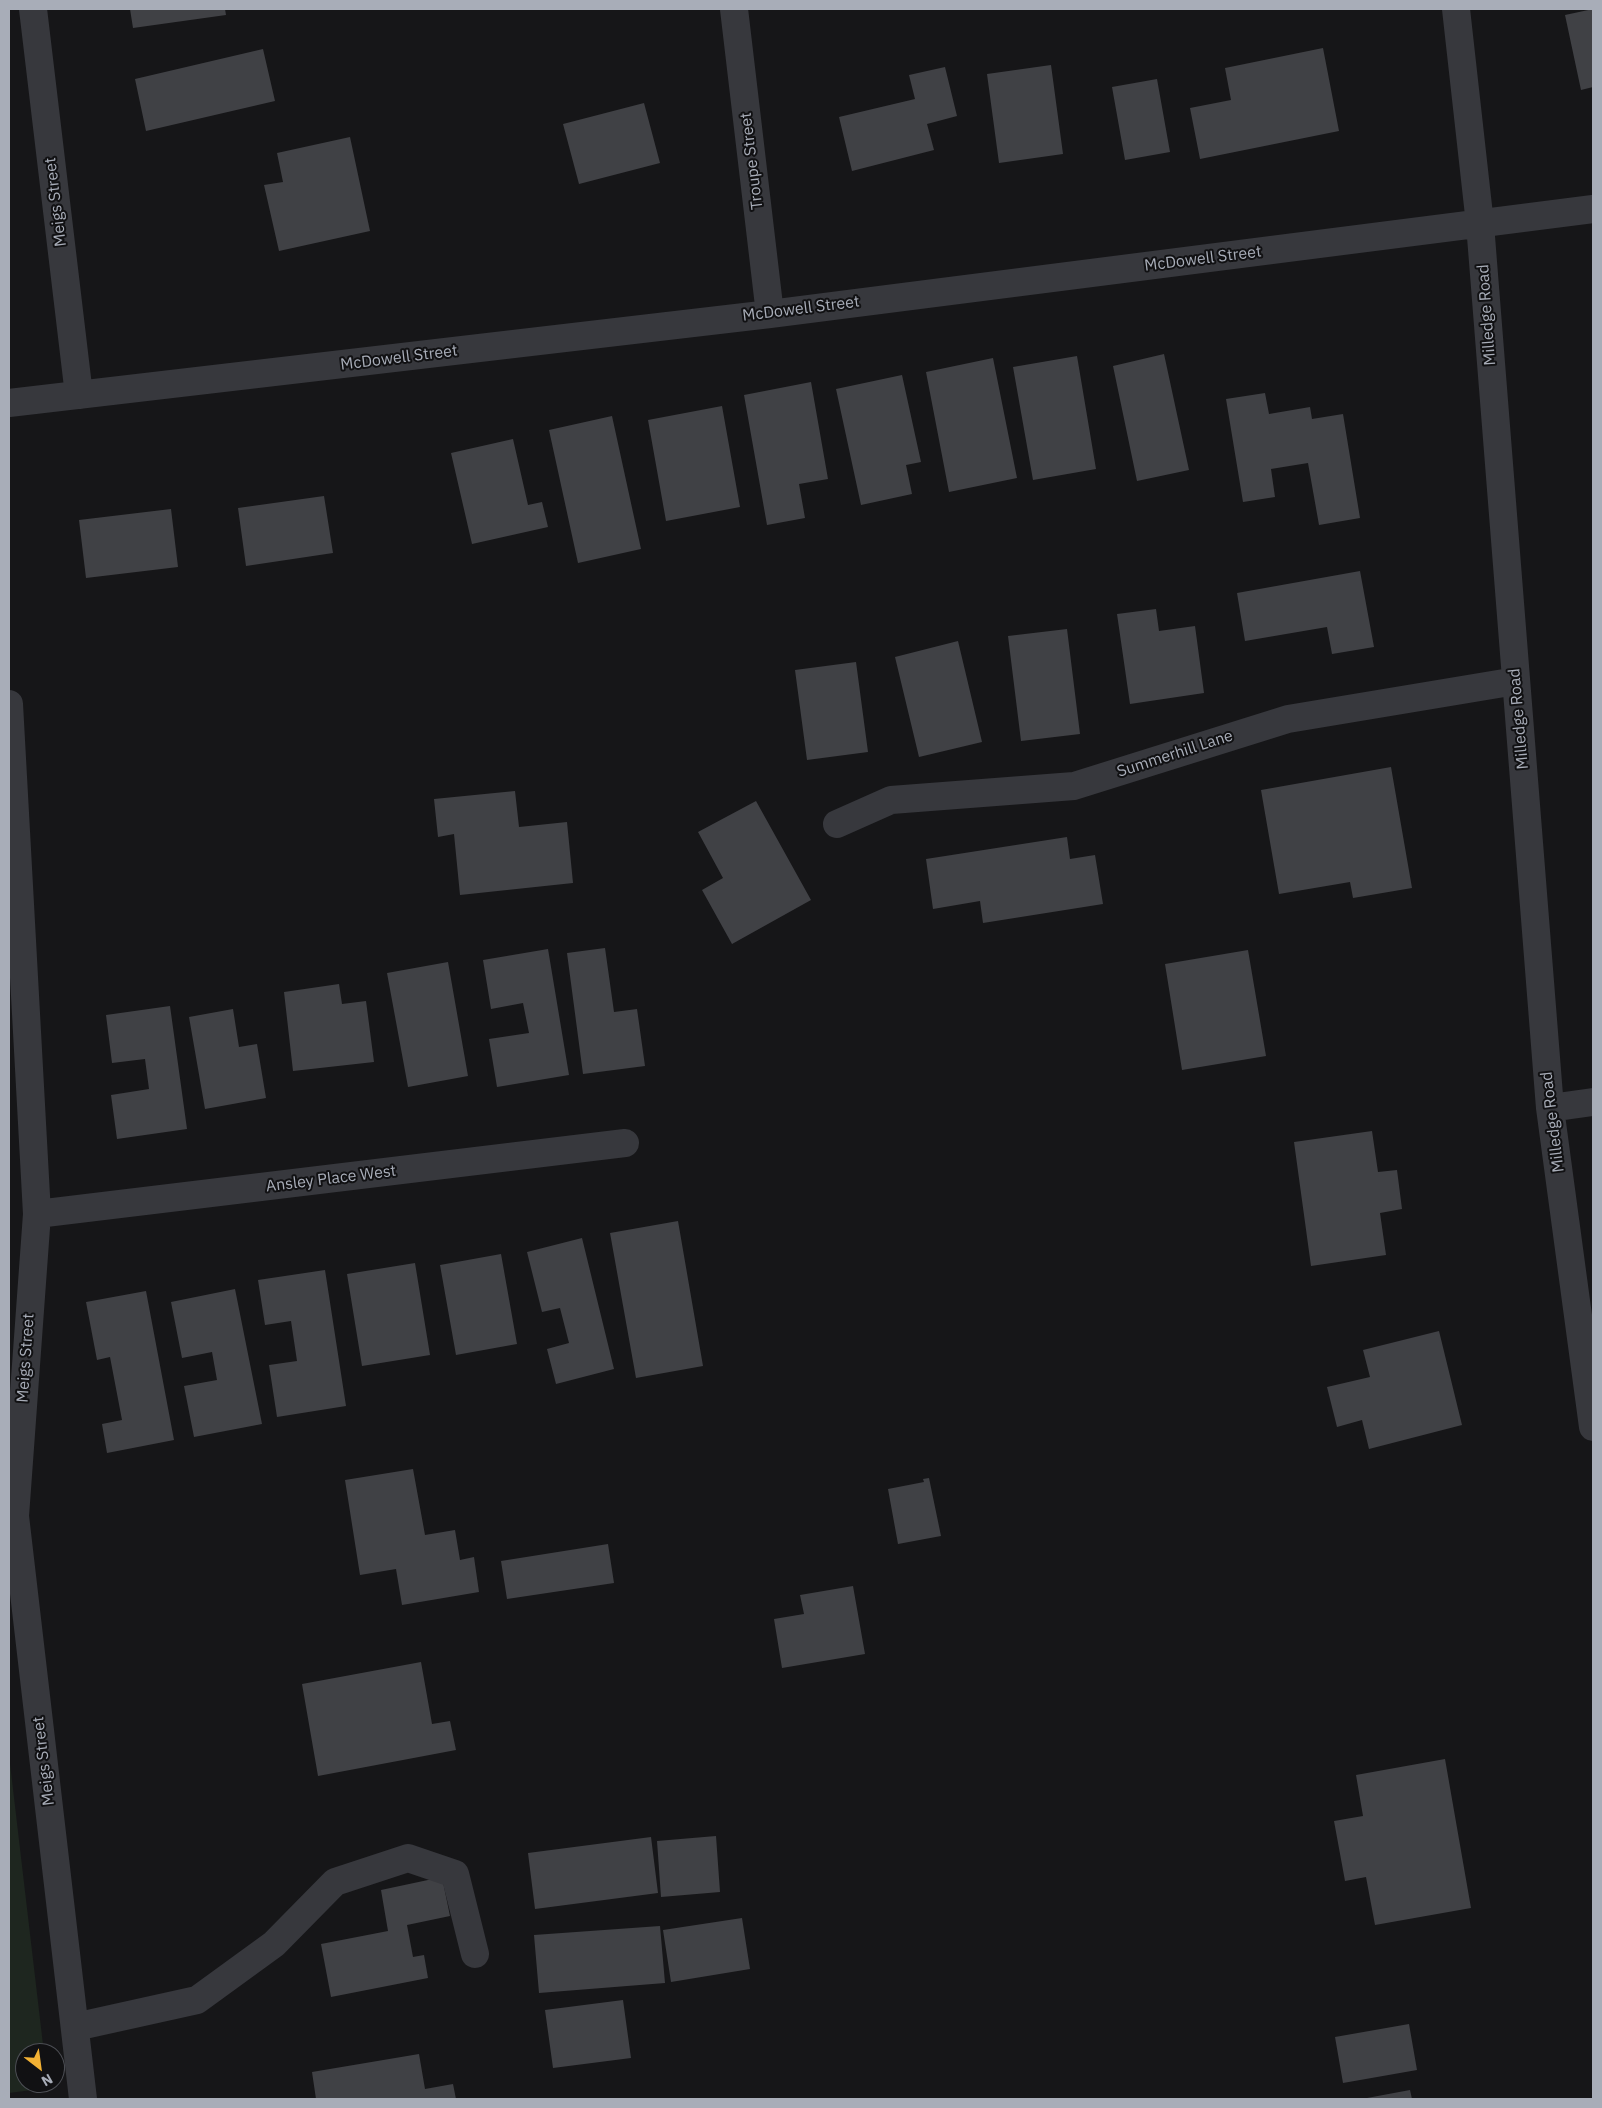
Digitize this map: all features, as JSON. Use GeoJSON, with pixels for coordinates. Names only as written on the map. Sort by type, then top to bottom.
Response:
{"type":"FeatureCollection","features":[{"type":"Feature","properties":{"kind":"street","name":"Meigs Street"},"geometry":{"type":"LineString","coordinates":[[33,9],[79,396]]}},
{"type":"Feature","properties":{"kind":"street","name":"Troupe Street"},"geometry":{"type":"LineString","coordinates":[[734,9],[770,314]]}},
{"type":"Feature","properties":{"kind":"street","name":"Milledge Road"},"geometry":{"type":"LineString","coordinates":[[1456,9],[1480,224],[1550,1108],[1593,1427]]}},
{"type":"Feature","properties":{"kind":"street","name":"McDowell Street"},"geometry":{"type":"LineString","coordinates":[[9,404],[770,314],[1593,209]]}},
{"type":"Feature","properties":{"kind":"street","name":"Summerhill Lane"},"geometry":{"type":"LineString","coordinates":[[837,824],[890,800],[1074,786],[1288,718],[1516,681]]}},
{"type":"Feature","properties":{"kind":"street","name":"Meigs Street"},"geometry":{"type":"LineString","coordinates":[[9,704],[16,958],[37,1214],[12,1516],[83,2099]]}},
{"type":"Feature","properties":{"kind":"street"},"geometry":{"type":"LineString","coordinates":[[1550,1108],[1593,1102]]}},
{"type":"Feature","properties":{"kind":"street","name":"Ansley Place West"},"geometry":{"type":"LineString","coordinates":[[37,1214],[625,1143]]}},
{"type":"Feature","properties":{"kind":"street"},"geometry":{"type":"LineString","coordinates":[[75,2027],[197,2000],[274,1944],[335,1882],[408,1858],[455,1874],[475,1954]]}},
{"type":"Feature","properties":{"kind":"shaded area"},"geometry":{"type":"Polygon","coordinates":[[[9,1755],[43,2043],[15,2043],[15,2092],[9,2093],[9,1755]]]}},
{"type":"Feature","properties":{"kind":"building"},"geometry":{"type":"Polygon","coordinates":[[[130,9],[225,9],[226,15],[133,28],[130,9]]]}},
{"type":"Feature","properties":{"kind":"building"},"geometry":{"type":"Polygon","coordinates":[[[1593,9],[1593,87],[1581,90],[1565,15],[1593,9]]]}},
{"type":"Feature","properties":{"kind":"building"},"geometry":{"type":"Polygon","coordinates":[[[1323,48],[1339,131],[1200,159],[1190,108],[1231,100],[1225,68],[1323,48]]]}},
{"type":"Feature","properties":{"kind":"building"},"geometry":{"type":"Polygon","coordinates":[[[263,49],[275,101],[146,131],[135,79],[263,49]]]}},
{"type":"Feature","properties":{"kind":"building"},"geometry":{"type":"Polygon","coordinates":[[[1051,65],[1063,154],[999,163],[987,74],[1051,65]]]}},
{"type":"Feature","properties":{"kind":"building"},"geometry":{"type":"Polygon","coordinates":[[[945,67],[957,116],[927,124],[934,150],[852,171],[839,117],[915,99],[909,75],[945,67]]]}},
{"type":"Feature","properties":{"kind":"building"},"geometry":{"type":"Polygon","coordinates":[[[1157,79],[1170,152],[1125,160],[1112,87],[1157,79]]]}},
{"type":"Feature","properties":{"kind":"building"},"geometry":{"type":"Polygon","coordinates":[[[644,103],[660,163],[579,184],[563,124],[644,103]]]}},
{"type":"Feature","properties":{"kind":"building"},"geometry":{"type":"Polygon","coordinates":[[[350,137],[370,231],[279,251],[264,185],[283,182],[277,153],[350,137]]]}},
{"type":"Feature","properties":{"kind":"building"},"geometry":{"type":"Polygon","coordinates":[[[1164,354],[1189,470],[1137,481],[1113,366],[1164,354]]]}},
{"type":"Feature","properties":{"kind":"building"},"geometry":{"type":"Polygon","coordinates":[[[1077,356],[1096,469],[1033,480],[1013,367],[1077,356]]]}},
{"type":"Feature","properties":{"kind":"building"},"geometry":{"type":"Polygon","coordinates":[[[993,358],[1017,478],[949,492],[926,372],[993,358]]]}},
{"type":"Feature","properties":{"kind":"building"},"geometry":{"type":"Polygon","coordinates":[[[902,375],[921,462],[906,465],[912,494],[861,505],[836,389],[902,375]]]}},
{"type":"Feature","properties":{"kind":"building"},"geometry":{"type":"Polygon","coordinates":[[[811,382],[828,479],[799,484],[805,518],[767,525],[744,395],[811,382]]]}},
{"type":"Feature","properties":{"kind":"building"},"geometry":{"type":"Polygon","coordinates":[[[1265,393],[1269,414],[1310,407],[1312,419],[1343,414],[1360,518],[1319,525],[1308,463],[1271,469],[1275,497],[1243,502],[1226,399],[1265,393]]]}},
{"type":"Feature","properties":{"kind":"building"},"geometry":{"type":"Polygon","coordinates":[[[722,406],[740,507],[666,521],[648,420],[722,406]]]}},
{"type":"Feature","properties":{"kind":"building"},"geometry":{"type":"Polygon","coordinates":[[[612,416],[641,549],[578,563],[549,430],[612,416]]]}},
{"type":"Feature","properties":{"kind":"building"},"geometry":{"type":"Polygon","coordinates":[[[513,439],[528,505],[542,502],[548,527],[472,544],[451,453],[513,439]]]}},
{"type":"Feature","properties":{"kind":"building"},"geometry":{"type":"Polygon","coordinates":[[[324,496],[333,553],[246,566],[238,508],[324,496]]]}},
{"type":"Feature","properties":{"kind":"building"},"geometry":{"type":"Polygon","coordinates":[[[171,509],[178,567],[86,578],[79,520],[171,509]]]}},
{"type":"Feature","properties":{"kind":"building"},"geometry":{"type":"Polygon","coordinates":[[[1360,571],[1374,647],[1332,654],[1327,627],[1245,641],[1237,593],[1360,571]]]}},
{"type":"Feature","properties":{"kind":"building"},"geometry":{"type":"Polygon","coordinates":[[[1156,609],[1159,631],[1195,626],[1204,693],[1130,704],[1117,614],[1156,609]]]}},
{"type":"Feature","properties":{"kind":"building"},"geometry":{"type":"Polygon","coordinates":[[[1067,629],[1080,734],[1021,741],[1008,636],[1067,629]]]}},
{"type":"Feature","properties":{"kind":"building"},"geometry":{"type":"Polygon","coordinates":[[[958,641],[982,742],[919,757],[895,657],[958,641]]]}},
{"type":"Feature","properties":{"kind":"building"},"geometry":{"type":"Polygon","coordinates":[[[856,662],[868,752],[807,760],[795,670],[856,662]]]}},
{"type":"Feature","properties":{"kind":"building"},"geometry":{"type":"Polygon","coordinates":[[[1391,767],[1412,888],[1353,898],[1350,882],[1279,894],[1261,790],[1391,767]]]}},
{"type":"Feature","properties":{"kind":"building"},"geometry":{"type":"Polygon","coordinates":[[[515,791],[519,827],[567,822],[573,883],[460,895],[454,834],[438,837],[434,799],[515,791]]]}},
{"type":"Feature","properties":{"kind":"building"},"geometry":{"type":"Polygon","coordinates":[[[756,801],[811,900],[732,944],[702,890],[723,878],[698,832],[756,801]]]}},
{"type":"Feature","properties":{"kind":"building"},"geometry":{"type":"Polygon","coordinates":[[[1067,837],[1070,859],[1095,855],[1103,904],[983,923],[980,901],[933,909],[926,859],[1067,837]]]}},
{"type":"Feature","properties":{"kind":"building"},"geometry":{"type":"Polygon","coordinates":[[[605,948],[614,1012],[637,1009],[645,1066],[583,1074],[567,953],[605,948]]]}},
{"type":"Feature","properties":{"kind":"building"},"geometry":{"type":"Polygon","coordinates":[[[548,949],[569,1075],[497,1087],[489,1039],[529,1033],[523,1003],[491,1009],[483,960],[548,949]]]}},
{"type":"Feature","properties":{"kind":"building"},"geometry":{"type":"Polygon","coordinates":[[[1248,950],[1266,1056],[1182,1070],[1165,964],[1248,950]]]}},
{"type":"Feature","properties":{"kind":"building"},"geometry":{"type":"Polygon","coordinates":[[[448,962],[468,1076],[408,1087],[387,973],[448,962]]]}},
{"type":"Feature","properties":{"kind":"building"},"geometry":{"type":"Polygon","coordinates":[[[339,984],[342,1004],[366,1001],[374,1062],[293,1071],[284,992],[339,984]]]}},
{"type":"Feature","properties":{"kind":"building"},"geometry":{"type":"Polygon","coordinates":[[[170,1006],[187,1129],[117,1139],[111,1095],[149,1089],[145,1059],[112,1063],[106,1015],[170,1006]]]}},
{"type":"Feature","properties":{"kind":"building"},"geometry":{"type":"Polygon","coordinates":[[[233,1009],[239,1047],[257,1044],[266,1098],[205,1109],[189,1017],[233,1009]]]}},
{"type":"Feature","properties":{"kind":"building"},"geometry":{"type":"Polygon","coordinates":[[[1372,1131],[1378,1172],[1397,1170],[1402,1209],[1380,1213],[1386,1255],[1311,1266],[1294,1142],[1372,1131]]]}},
{"type":"Feature","properties":{"kind":"building"},"geometry":{"type":"Polygon","coordinates":[[[678,1221],[703,1366],[636,1378],[610,1233],[678,1221]]]}},
{"type":"Feature","properties":{"kind":"building"},"geometry":{"type":"Polygon","coordinates":[[[582,1238],[614,1369],[556,1384],[547,1349],[569,1343],[560,1308],[542,1312],[527,1252],[582,1238]]]}},
{"type":"Feature","properties":{"kind":"building"},"geometry":{"type":"Polygon","coordinates":[[[501,1254],[517,1344],[456,1355],[440,1265],[501,1254]]]}},
{"type":"Feature","properties":{"kind":"building"},"geometry":{"type":"Polygon","coordinates":[[[415,1263],[430,1355],[362,1366],[347,1274],[415,1263]]]}},
{"type":"Feature","properties":{"kind":"building"},"geometry":{"type":"Polygon","coordinates":[[[325,1270],[346,1406],[277,1417],[269,1365],[297,1361],[291,1321],[265,1325],[258,1280],[325,1270]]]}},
{"type":"Feature","properties":{"kind":"building"},"geometry":{"type":"Polygon","coordinates":[[[235,1289],[262,1424],[194,1437],[184,1386],[217,1380],[212,1352],[182,1358],[171,1302],[235,1289]]]}},
{"type":"Feature","properties":{"kind":"building"},"geometry":{"type":"Polygon","coordinates":[[[146,1291],[174,1440],[107,1453],[102,1424],[122,1420],[110,1357],[97,1360],[86,1302],[146,1291]]]}},
{"type":"Feature","properties":{"kind":"building"},"geometry":{"type":"Polygon","coordinates":[[[1439,1331],[1462,1425],[1369,1449],[1362,1420],[1337,1427],[1327,1387],[1370,1377],[1363,1350],[1439,1331]]]}},
{"type":"Feature","properties":{"kind":"building"},"geometry":{"type":"Polygon","coordinates":[[[413,1469],[425,1535],[455,1530],[460,1560],[474,1557],[479,1592],[402,1605],[396,1569],[360,1575],[345,1480],[413,1469]]]}},
{"type":"Feature","properties":{"kind":"building"},"geometry":{"type":"Polygon","coordinates":[[[929,1478],[941,1536],[898,1544],[888,1489],[924,1482],[923,1479],[929,1478]]]}},
{"type":"Feature","properties":{"kind":"building"},"geometry":{"type":"Polygon","coordinates":[[[608,1544],[614,1583],[507,1599],[501,1561],[608,1544]]]}},
{"type":"Feature","properties":{"kind":"building"},"geometry":{"type":"Polygon","coordinates":[[[853,1586],[865,1654],[782,1668],[774,1619],[804,1614],[800,1595],[853,1586]]]}},
{"type":"Feature","properties":{"kind":"building"},"geometry":{"type":"Polygon","coordinates":[[[421,1662],[432,1724],[450,1721],[456,1750],[318,1776],[302,1684],[421,1662]]]}},
{"type":"Feature","properties":{"kind":"building"},"geometry":{"type":"Polygon","coordinates":[[[1445,1759],[1471,1908],[1375,1925],[1366,1877],[1345,1881],[1334,1821],[1363,1816],[1356,1775],[1445,1759]]]}},
{"type":"Feature","properties":{"kind":"building"},"geometry":{"type":"Polygon","coordinates":[[[716,1836],[720,1892],[661,1897],[657,1841],[716,1836]]]}},
{"type":"Feature","properties":{"kind":"building"},"geometry":{"type":"Polygon","coordinates":[[[651,1837],[658,1893],[535,1909],[528,1853],[651,1837]]]}},
{"type":"Feature","properties":{"kind":"building"},"geometry":{"type":"Polygon","coordinates":[[[442,1877],[450,1916],[407,1925],[413,1957],[424,1955],[428,1978],[331,1997],[321,1944],[388,1931],[381,1890],[442,1877]]]}},
{"type":"Feature","properties":{"kind":"building"},"geometry":{"type":"Polygon","coordinates":[[[742,1918],[750,1969],[671,1982],[663,1930],[742,1918]]]}},
{"type":"Feature","properties":{"kind":"building"},"geometry":{"type":"Polygon","coordinates":[[[660,1926],[665,1983],[539,1993],[534,1935],[660,1926]]]}},
{"type":"Feature","properties":{"kind":"building"},"geometry":{"type":"Polygon","coordinates":[[[623,2000],[631,2058],[553,2068],[545,2010],[623,2000]]]}},
{"type":"Feature","properties":{"kind":"building"},"geometry":{"type":"Polygon","coordinates":[[[1409,2024],[1417,2070],[1343,2083],[1335,2037],[1409,2024]]]}},
{"type":"Feature","properties":{"kind":"building"},"geometry":{"type":"Polygon","coordinates":[[[419,2054],[425,2089],[453,2084],[456,2099],[316,2099],[312,2072],[419,2054]]]}},
{"type":"Feature","properties":{"kind":"building"},"geometry":{"type":"Polygon","coordinates":[[[1410,2090],[1412,2099],[1367,2099],[1367,2098],[1410,2090]]]}}]}
